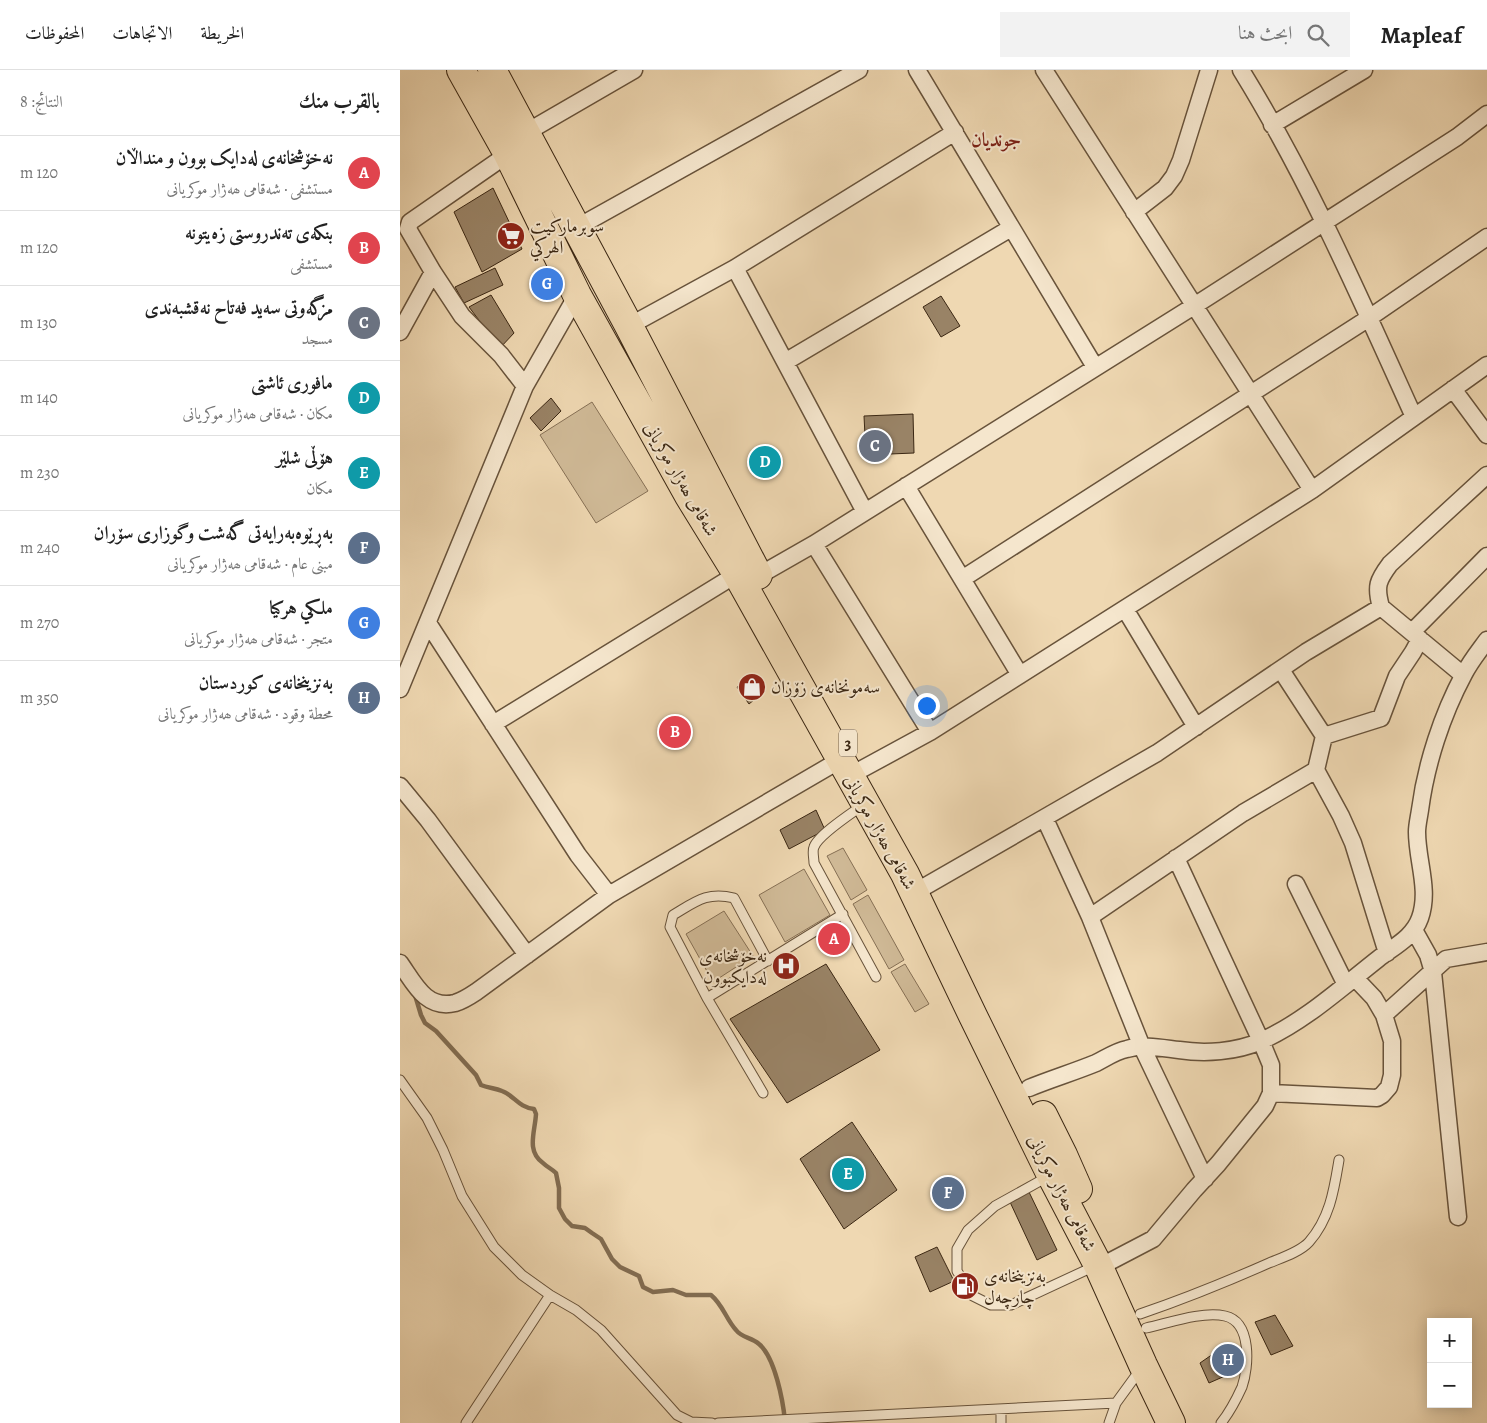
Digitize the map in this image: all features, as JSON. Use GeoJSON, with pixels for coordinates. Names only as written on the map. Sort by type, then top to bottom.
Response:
{"type":"FeatureCollection","features":[{"type":"Feature","properties":{"kind":"highway","name":"شەقامی ھەژار موکریانی"},"geometry":{"type":"LineString","coordinates":[[461,70],[508,154],[577,295],[699,490],[851,764],[924,887],[1063,1155],[1143,1366],[1171,1423]]}},
{"type":"Feature","properties":{"kind":"highway","name":"شەقامی ھەژار موکریانی"},"geometry":{"type":"LineString","coordinates":[[492,70],[527,132],[629,326],[699,490]]}},
{"type":"Feature","properties":{"kind":"highway","name":"شەقامی ھەژار موکریانی"},"geometry":{"type":"LineString","coordinates":[[851,764],[865,804],[904,874],[1051,1175],[1104,1263],[1143,1321],[1188,1423]]}},
{"type":"Feature","properties":{"kind":"street"},"geometry":{"type":"LineString","coordinates":[[527,132],[634,70]]}},
{"type":"Feature","properties":{"kind":"street"},"geometry":{"type":"LineString","coordinates":[[576,228],[858,70]]}},
{"type":"Feature","properties":{"kind":"street"},"geometry":{"type":"LineString","coordinates":[[917,70],[956,132],[1011,228],[1095,367]]}},
{"type":"Feature","properties":{"kind":"street"},"geometry":{"type":"LineString","coordinates":[[1044,70],[1312,490]]}},
{"type":"Feature","properties":{"kind":"street"},"geometry":{"type":"LineString","coordinates":[[1241,70],[1325,222],[1414,418]]}},
{"type":"Feature","properties":{"kind":"street"},"geometry":{"type":"LineString","coordinates":[[1272,125],[1364,70]]}},
{"type":"Feature","properties":{"kind":"street"},"geometry":{"type":"LineString","coordinates":[[1134,212],[1165,188],[1174,176],[1181,160],[1203,73]]}},
{"type":"Feature","properties":{"kind":"street"},"geometry":{"type":"LineString","coordinates":[[493,724],[747,575],[814,544],[1194,306],[1458,137],[1487,114]]}},
{"type":"Feature","properties":{"kind":"street"},"geometry":{"type":"LineString","coordinates":[[629,326],[735,268],[956,132]]}},
{"type":"Feature","properties":{"kind":"street"},"geometry":{"type":"LineString","coordinates":[[408,229],[410,222],[508,154]]}},
{"type":"Feature","properties":{"kind":"street"},"geometry":{"type":"LineString","coordinates":[[400,213],[433,272],[462,316],[501,355],[525,386]]}},
{"type":"Feature","properties":{"kind":"street"},"geometry":{"type":"LineString","coordinates":[[785,362],[1011,228]]}},
{"type":"Feature","properties":{"kind":"street"},"geometry":{"type":"LineString","coordinates":[[962,579],[1369,318],[1487,237]]}},
{"type":"Feature","properties":{"kind":"street"},"geometry":{"type":"LineString","coordinates":[[735,268],[865,512]]}},
{"type":"Feature","properties":{"kind":"street"},"geometry":{"type":"LineString","coordinates":[[400,332],[433,272]]}},
{"type":"Feature","properties":{"kind":"street"},"geometry":{"type":"LineString","coordinates":[[400,689],[525,386],[577,295]]}},
{"type":"Feature","properties":{"kind":"street"},"geometry":{"type":"LineString","coordinates":[[400,963],[425,998],[438,1004],[455,1003],[476,992],[609,895],[851,764],[930,732],[1312,490],[1487,365]]}},
{"type":"Feature","properties":{"kind":"street"},"geometry":{"type":"LineString","coordinates":[[1453,389],[1487,435]]}},
{"type":"Feature","properties":{"kind":"street"},"geometry":{"type":"LineString","coordinates":[[1463,674],[1381,607],[1377,594],[1378,580],[1390,564],[1487,475]]}},
{"type":"Feature","properties":{"kind":"street"},"geometry":{"type":"LineString","coordinates":[[906,486],[1020,675]]}},
{"type":"Feature","properties":{"kind":"street"},"geometry":{"type":"LineString","coordinates":[[814,544],[930,732]]}},
{"type":"Feature","properties":{"kind":"street"},"geometry":{"type":"LineString","coordinates":[[1324,736],[1381,718],[1396,676],[1416,636],[1487,556]]}},
{"type":"Feature","properties":{"kind":"street"},"geometry":{"type":"LineString","coordinates":[[924,887],[1158,753],[1281,670],[1381,607]]}},
{"type":"Feature","properties":{"kind":"street"},"geometry":{"type":"LineString","coordinates":[[1125,609],[1196,727]]}},
{"type":"Feature","properties":{"kind":"street"},"geometry":{"type":"LineString","coordinates":[[428,622],[578,855],[609,895]]}},
{"type":"Feature","properties":{"kind":"street"},"geometry":{"type":"LineString","coordinates":[[1029,1088],[1126,1049],[1142,1046],[1211,1052],[1261,1041],[1330,999],[1398,946],[1414,930],[1420,920],[1425,902],[1417,832],[1424,784],[1444,720],[1463,674],[1487,640]]}},
{"type":"Feature","properties":{"kind":"street"},"geometry":{"type":"LineString","coordinates":[[1281,670],[1324,736],[1316,770],[1341,816],[1353,843],[1387,953]]}},
{"type":"Feature","properties":{"kind":"street"},"geometry":{"type":"LineString","coordinates":[[1090,917],[1243,813],[1316,770]]}},
{"type":"Feature","properties":{"kind":"street"},"geometry":{"type":"LineString","coordinates":[[400,786],[428,820],[527,955]]}},
{"type":"Feature","properties":{"kind":"street"},"geometry":{"type":"LineString","coordinates":[[1045,819],[1090,917],[1142,1046],[1205,1179]]}},
{"type":"Feature","properties":{"kind":"street"},"geometry":{"type":"LineString","coordinates":[[1104,1263],[1153,1239],[1265,1106],[1271,1093],[1271,1065],[1176,858]]}},
{"type":"Feature","properties":{"kind":"street"},"geometry":{"type":"LineString","coordinates":[[1271,1093],[1377,1098],[1389,1087],[1392,1075],[1392,1041],[1384,1016],[1374,998],[1351,982],[1296,884]]}},
{"type":"Feature","properties":{"kind":"street"},"geometry":{"type":"LineString","coordinates":[[1414,930],[1428,955],[1433,972],[1458,1217]]}},
{"type":"Feature","properties":{"kind":"street"},"geometry":{"type":"LineString","coordinates":[[1384,1016],[1446,959],[1487,952]]}},
{"type":"Feature","properties":{"kind":"lane"},"geometry":{"type":"LineString","coordinates":[[865,804],[819,839],[813,847],[814,863],[876,977]]}},
{"type":"Feature","properties":{"kind":"lane"},"geometry":{"type":"LineString","coordinates":[[763,1092],[707,998],[670,927],[673,915],[702,898],[720,894],[734,898],[768,960]]}},
{"type":"Feature","properties":{"kind":"lane"},"geometry":{"type":"LineString","coordinates":[[707,998],[843,914]]}},
{"type":"Feature","properties":{"kind":"lane"},"geometry":{"type":"LineString","coordinates":[[400,1080],[427,1118],[444,1150],[462,1196],[494,1248],[522,1275],[550,1295],[576,1310],[601,1330],[677,1415],[691,1422],[712,1423]]}},
{"type":"Feature","properties":{"kind":"lane"},"geometry":{"type":"LineString","coordinates":[[1143,1321],[1288,1255],[1307,1244],[1317,1231],[1329,1209],[1338,1160]]}},
{"type":"Feature","properties":{"kind":"lane"},"geometry":{"type":"LineString","coordinates":[[1051,1175],[995,1206],[968,1230],[957,1249],[957,1271],[973,1296],[991,1305],[1010,1305],[1104,1263]]}},
{"type":"Feature","properties":{"kind":"lane"},"geometry":{"type":"LineString","coordinates":[[466,1423],[550,1295]]}},
{"type":"Feature","properties":{"kind":"lane"},"geometry":{"type":"LineString","coordinates":[[1143,1321],[1203,1316],[1225,1316],[1235,1320],[1241,1328],[1247,1346],[1242,1386],[1221,1423]]}},
{"type":"Feature","properties":{"kind":"lane"},"geometry":{"type":"LineString","coordinates":[[1109,1423],[1116,1403],[1143,1366]]}},
{"type":"Feature","properties":{"kind":"lane"},"geometry":{"type":"LineString","coordinates":[[718,1423],[1116,1403]]}},
{"type":"Feature","properties":{"kind":"lane"},"geometry":{"type":"LineString","coordinates":[[1001,1409],[1001,1423]]}},
{"type":"Feature","properties":{"kind":"shaded area"},"geometry":{"type":"Polygon","coordinates":[[[592,402],[648,491],[596,523],[540,435],[592,402]]]}},
{"type":"Feature","properties":{"kind":"shaded area"},"geometry":{"type":"Polygon","coordinates":[[[843,848],[867,890],[851,900],[827,856],[843,848]]]}},
{"type":"Feature","properties":{"kind":"shaded area"},"geometry":{"type":"Polygon","coordinates":[[[804,869],[830,915],[785,942],[759,895],[804,869]]]}},
{"type":"Feature","properties":{"kind":"shaded area"},"geometry":{"type":"Polygon","coordinates":[[[868,895],[904,960],[889,969],[853,904],[868,895]]]}},
{"type":"Feature","properties":{"kind":"shaded area"},"geometry":{"type":"Polygon","coordinates":[[[724,911],[753,956],[713,982],[686,934],[724,911]]]}},
{"type":"Feature","properties":{"kind":"shaded area"},"geometry":{"type":"Polygon","coordinates":[[[905,964],[929,1004],[915,1012],[891,972],[905,964]]]}},
{"type":"Feature","properties":{"kind":"building"},"geometry":{"type":"Polygon","coordinates":[[[493,188],[522,249],[482,272],[454,212],[493,188]]]}},
{"type":"Feature","properties":{"kind":"building"},"geometry":{"type":"Polygon","coordinates":[[[495,268],[503,285],[464,303],[455,287],[495,268]]]}},
{"type":"Feature","properties":{"kind":"building"},"geometry":{"type":"Polygon","coordinates":[[[491,295],[514,333],[500,348],[469,307],[491,295]]]}},
{"type":"Feature","properties":{"kind":"building"},"geometry":{"type":"Polygon","coordinates":[[[941,296],[960,326],[941,337],[923,307],[941,296]]]}},
{"type":"Feature","properties":{"kind":"building"},"geometry":{"type":"Polygon","coordinates":[[[551,398],[561,411],[541,431],[530,418],[551,398]]]}},
{"type":"Feature","properties":{"kind":"building"},"geometry":{"type":"Polygon","coordinates":[[[913,414],[914,453],[866,455],[864,416],[913,414]]]}},
{"type":"Feature","properties":{"kind":"building"},"geometry":{"type":"Polygon","coordinates":[[[748,679],[760,695],[749,704],[737,687],[748,679]]]}},
{"type":"Feature","properties":{"kind":"building"},"geometry":{"type":"Polygon","coordinates":[[[816,810],[825,830],[789,849],[780,830],[816,810]]]}},
{"type":"Feature","properties":{"kind":"building"},"geometry":{"type":"Polygon","coordinates":[[[826,964],[880,1050],[787,1103],[730,1019],[826,964]]]}},
{"type":"Feature","properties":{"kind":"building"},"geometry":{"type":"Polygon","coordinates":[[[852,1122],[897,1190],[844,1229],[800,1159],[852,1122]]]}},
{"type":"Feature","properties":{"kind":"building"},"geometry":{"type":"Polygon","coordinates":[[[1029,1192],[1057,1250],[1037,1260],[1010,1202],[1029,1192]]]}},
{"type":"Feature","properties":{"kind":"building"},"geometry":{"type":"Polygon","coordinates":[[[937,1247],[954,1281],[930,1292],[915,1257],[937,1247]]]}},
{"type":"Feature","properties":{"kind":"building"},"geometry":{"type":"Polygon","coordinates":[[[1275,1315],[1293,1346],[1271,1355],[1255,1322],[1275,1315]]]}},
{"type":"Feature","properties":{"kind":"building"},"geometry":{"type":"Polygon","coordinates":[[[1213,1354],[1225,1376],[1209,1383],[1200,1363],[1213,1354]]]}},
{"type":"Feature","properties":{"kind":"waterway"},"geometry":{"type":"LineString","coordinates":[[415,995],[425,1023],[436,1031],[476,1075],[481,1085],[502,1091],[520,1104],[534,1109],[536,1114],[533,1147],[538,1158],[556,1173],[559,1188],[559,1208],[565,1219],[572,1226],[585,1228],[601,1239],[612,1259],[620,1267],[639,1276],[643,1287],[653,1292],[673,1290],[686,1295],[711,1295],[719,1303],[738,1333],[756,1342],[765,1350],[774,1369],[785,1421]]}},
{"type":"Feature","properties":{"kind":"place","name":"سوبرماركيت الهركي"},"geometry":{"type":"Point","coordinates":[511,236]}},
{"type":"Feature","properties":{"kind":"place","name":"ملكي هركيا"},"geometry":{"type":"Point","coordinates":[547,284]}},
{"type":"Feature","properties":{"kind":"place","name":"مزگەوتی سەید فەتاح نەقشبەندی"},"geometry":{"type":"Point","coordinates":[875,446]}},
{"type":"Feature","properties":{"kind":"place","name":"مافوری ئاشتی"},"geometry":{"type":"Point","coordinates":[765,462]}},
{"type":"Feature","properties":{"kind":"place","name":"سەمونخانەی زۆزان"},"geometry":{"type":"Point","coordinates":[752,687]}},
{"type":"Feature","properties":{"kind":"place","name":"بنکەی تەندروستی زەیتونە"},"geometry":{"type":"Point","coordinates":[675,732]}},
{"type":"Feature","properties":{"kind":"place","name":"نەخۆشخانەی لەدایک بوون و منداڵان"},"geometry":{"type":"Point","coordinates":[834,939]}},
{"type":"Feature","properties":{"kind":"place","name":"نەخۆشخانەی لەدایکبوون"},"geometry":{"type":"Point","coordinates":[786,966]}},
{"type":"Feature","properties":{"kind":"place","name":"هۆڵی شلێر"},"geometry":{"type":"Point","coordinates":[848,1174]}},
{"type":"Feature","properties":{"kind":"place","name":"بەڕێوەبەرایەتی گەشت وگوزاری سۆران"},"geometry":{"type":"Point","coordinates":[948,1193]}},
{"type":"Feature","properties":{"kind":"place","name":"بەنزینخانەی چارچەل"},"geometry":{"type":"Point","coordinates":[965,1286]}},
{"type":"Feature","properties":{"kind":"place","name":"بەنزینخانەی كوردستان"},"geometry":{"type":"Point","coordinates":[1228,1360]}},
{"type":"Feature","properties":{"kind":"district","name":"جوندیان"},"geometry":{"type":"Point","coordinates":[996,139]}}]}
